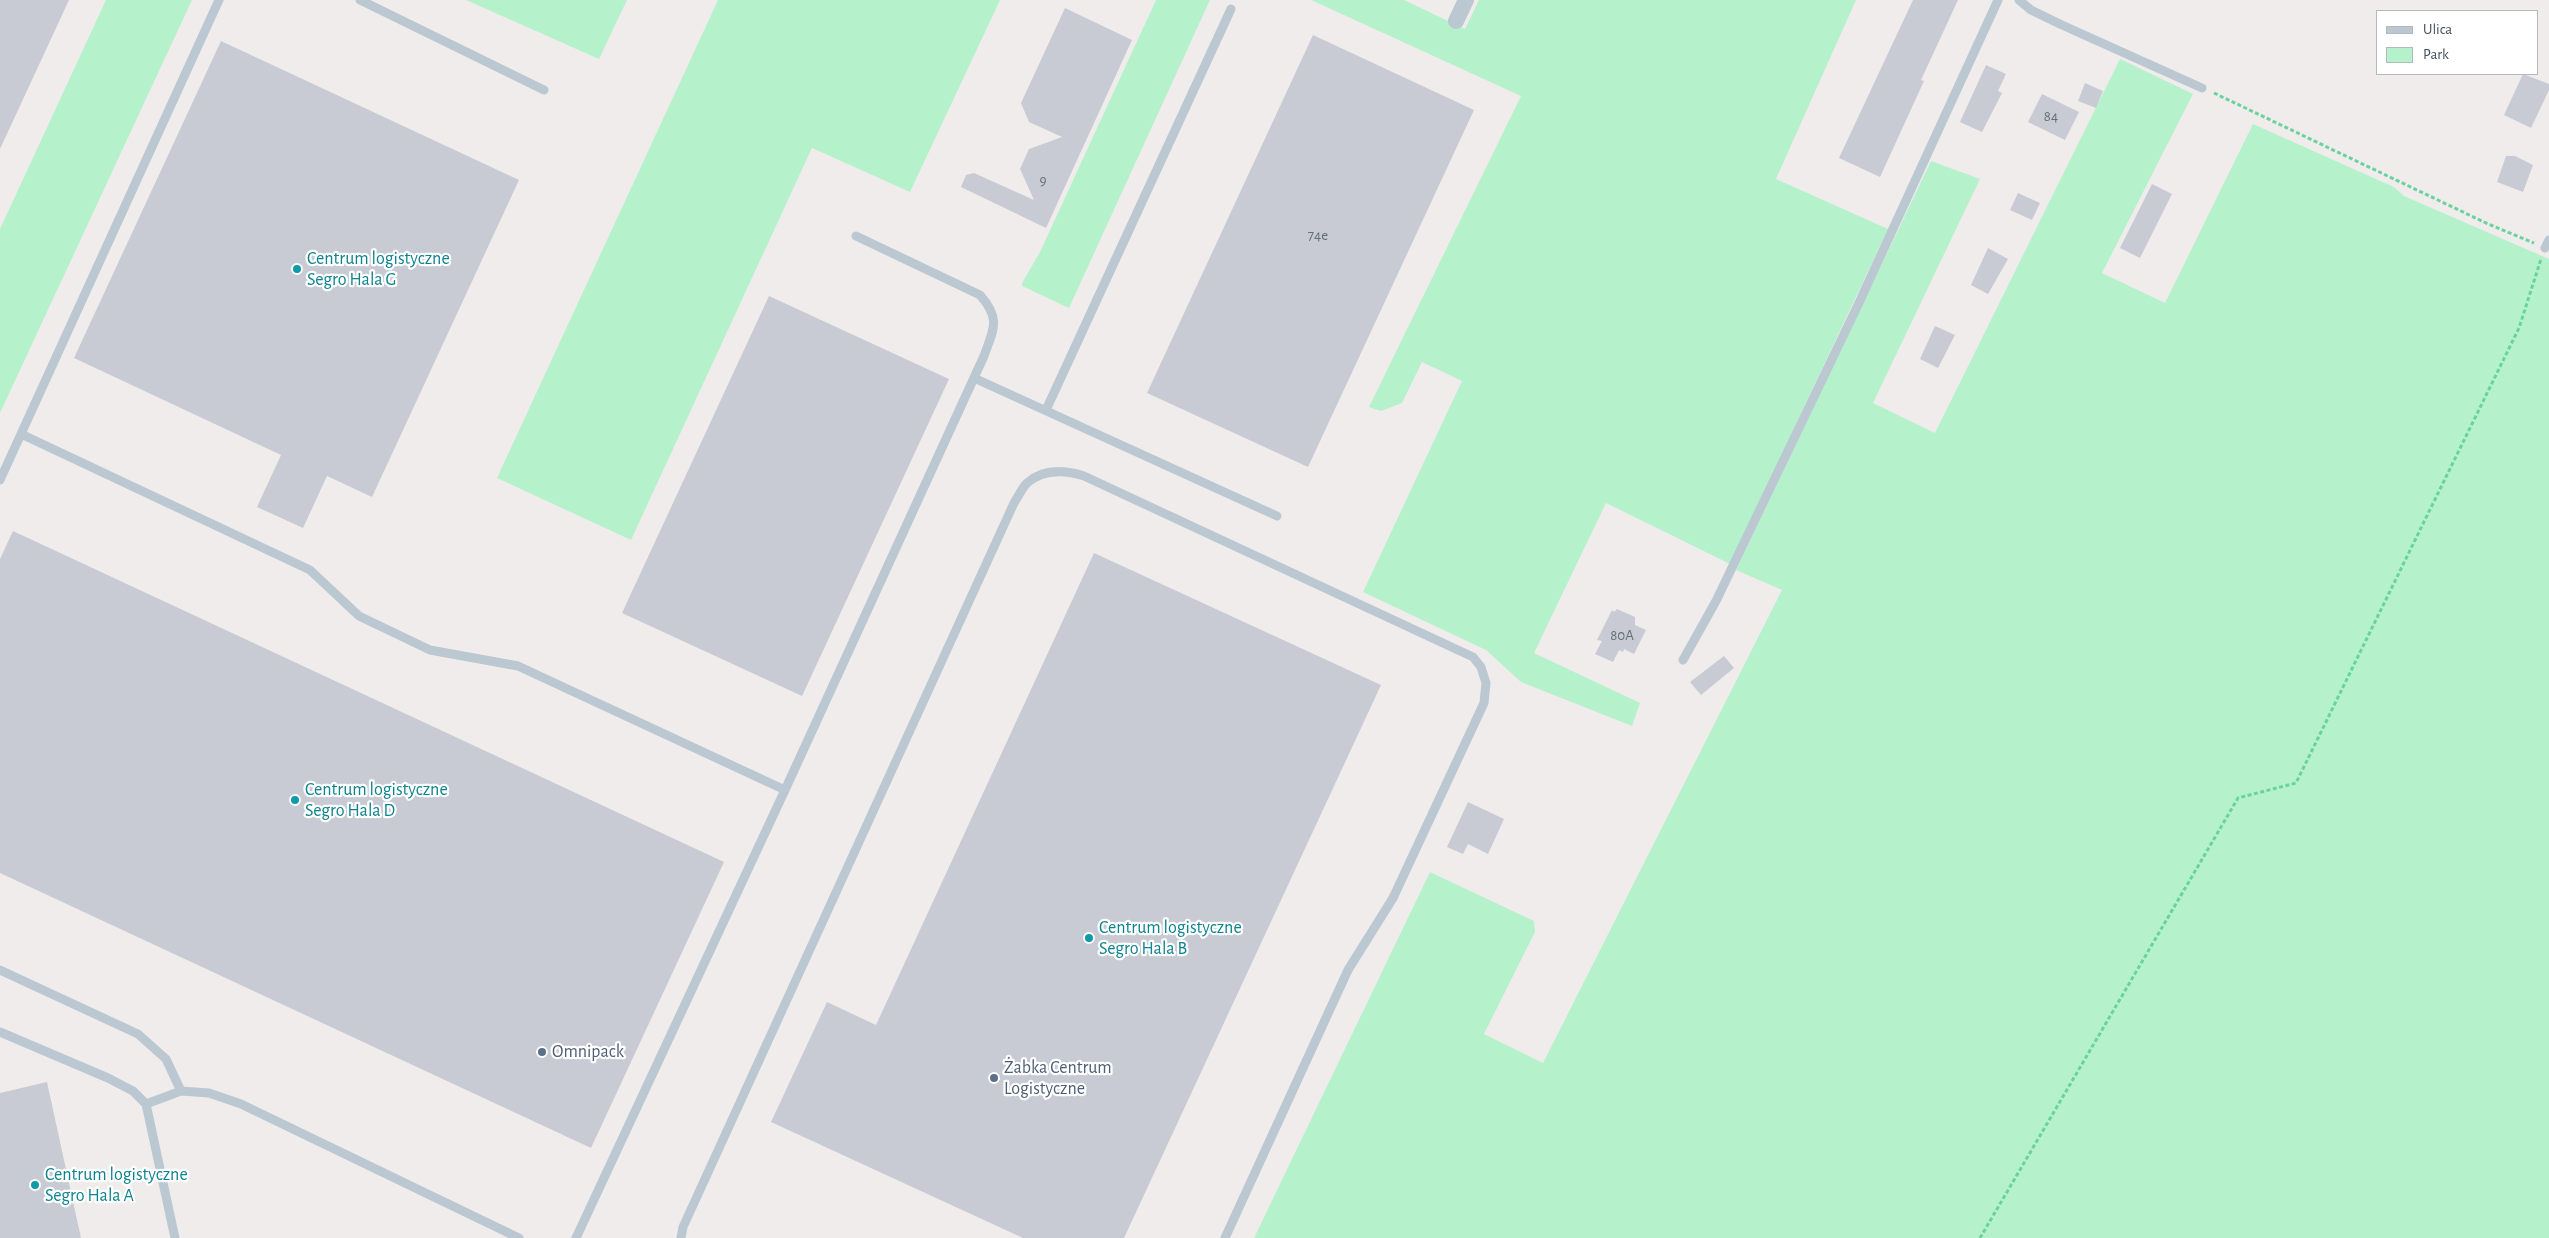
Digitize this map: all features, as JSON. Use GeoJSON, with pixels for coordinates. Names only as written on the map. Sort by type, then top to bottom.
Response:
{"type":"FeatureCollection","features":[{"type":"Feature","properties":{"kind":"street"},"geometry":{"type":"LineString","coordinates":[[1456,22],[1466,0]]}},
{"type":"Feature","properties":{"kind":"lane"},"geometry":{"type":"LineString","coordinates":[[0,480],[219,0]]}},
{"type":"Feature","properties":{"kind":"lane"},"geometry":{"type":"LineString","coordinates":[[360,0],[544,90]]}},
{"type":"Feature","properties":{"kind":"lane"},"geometry":{"type":"LineString","coordinates":[[1683,660],[1716,601],[1854,314],[1998,0]]}},
{"type":"Feature","properties":{"kind":"lane"},"geometry":{"type":"LineString","coordinates":[[2019,0],[2031,10],[2062,25],[2202,88]]}},
{"type":"Feature","properties":{"kind":"lane"},"geometry":{"type":"LineString","coordinates":[[1046,410],[1231,9]]}},
{"type":"Feature","properties":{"kind":"lane"},"geometry":{"type":"LineString","coordinates":[[576,1238],[785,790],[974,378],[995,324],[994,313],[987,302],[972,290],[856,236]]}},
{"type":"Feature","properties":{"kind":"lane"},"geometry":{"type":"LineString","coordinates":[[974,378],[1277,516]]}},
{"type":"Feature","properties":{"kind":"lane"},"geometry":{"type":"LineString","coordinates":[[21,434],[310,570],[358,616],[430,650],[518,666],[785,790]]}},
{"type":"Feature","properties":{"kind":"lane"},"geometry":{"type":"LineString","coordinates":[[681,1238],[683,1227],[1014,503],[1027,483],[1055,471],[1068,471],[1084,476],[1473,657],[1481,667],[1486,683],[1484,704],[1447,785],[1393,898],[1348,970],[1225,1238]]}},
{"type":"Feature","properties":{"kind":"lane"},"geometry":{"type":"LineString","coordinates":[[0,970],[138,1034],[166,1059],[181,1091]]}},
{"type":"Feature","properties":{"kind":"lane"},"geometry":{"type":"LineString","coordinates":[[0,1032],[108,1078],[133,1091],[146,1104],[175,1238]]}},
{"type":"Feature","properties":{"kind":"lane"},"geometry":{"type":"LineString","coordinates":[[146,1104],[181,1091],[209,1093],[241,1104],[519,1238]]}},
{"type":"Feature","properties":{"kind":"path"},"geometry":{"type":"LineString","coordinates":[[1980,1238],[2238,798],[2296,783],[2519,328],[2547,244],[2486,223],[2202,88]]}},
{"type":"Feature","properties":{"kind":"green space"},"geometry":{"type":"Polygon","coordinates":[[[106,0],[192,0],[0,413],[0,229],[106,0]]]}},
{"type":"Feature","properties":{"kind":"green space"},"geometry":{"type":"Polygon","coordinates":[[[466,0],[627,0],[599,59],[466,0]]]}},
{"type":"Feature","properties":{"kind":"green space"},"geometry":{"type":"Polygon","coordinates":[[[718,0],[1000,0],[910,192],[812,148],[631,540],[497,478],[718,0]]]}},
{"type":"Feature","properties":{"kind":"green space"},"geometry":{"type":"Polygon","coordinates":[[[1156,0],[1210,0],[1069,308],[1022,286],[1022,283],[1040,252],[1156,0]]]}},
{"type":"Feature","properties":{"kind":"green space"},"geometry":{"type":"Polygon","coordinates":[[[1311,0],[1404,0],[1465,29],[1479,0],[1856,0],[1776,179],[1888,229],[1730,564],[1606,503],[1534,653],[1640,703],[1632,726],[1521,682],[1486,650],[1363,592],[1462,381],[1422,362],[1402,403],[1381,411],[1369,407],[1521,96],[1311,0]]]}},
{"type":"Feature","properties":{"kind":"green space"},"geometry":{"type":"Polygon","coordinates":[[[2120,59],[2193,94],[2102,273],[2165,303],[2253,124],[2394,187],[2404,196],[2549,259],[2549,1238],[1254,1238],[1430,872],[1534,921],[1535,932],[1484,1034],[1543,1063],[1782,590],[1736,570],[1931,161],[1980,179],[1873,403],[1935,433],[2120,59]]]}},
{"type":"Feature","properties":{"kind":"building"},"geometry":{"type":"Polygon","coordinates":[[[0,0],[69,0],[0,149],[0,0]]]}},
{"type":"Feature","properties":{"kind":"building"},"geometry":{"type":"Polygon","coordinates":[[[1913,0],[1958,0],[1921,80],[1924,81],[1880,177],[1839,158],[1913,0]]]}},
{"type":"Feature","properties":{"kind":"building"},"geometry":{"type":"Polygon","coordinates":[[[1065,8],[1132,40],[1046,228],[961,187],[966,175],[974,173],[1034,200],[1020,169],[1029,149],[1062,137],[1029,122],[1021,103],[1065,8]]]}},
{"type":"Feature","properties":{"kind":"building"},"geometry":{"type":"Polygon","coordinates":[[[1313,35],[1474,110],[1308,467],[1147,393],[1313,35]]]}},
{"type":"Feature","properties":{"kind":"building","name":"Centrum logistyczne Segro Hala G"},"geometry":{"type":"Polygon","coordinates":[[[221,41],[519,180],[372,497],[327,476],[303,528],[257,507],[281,455],[74,358],[221,41]]]}},
{"type":"Feature","properties":{"kind":"building"},"geometry":{"type":"Polygon","coordinates":[[[1986,65],[2006,74],[1998,91],[2002,93],[1982,132],[1960,122],[1986,65]]]}},
{"type":"Feature","properties":{"kind":"building"},"geometry":{"type":"Polygon","coordinates":[[[2523,75],[2549,84],[2549,90],[2531,128],[2504,115],[2523,75]]]}},
{"type":"Feature","properties":{"kind":"building"},"geometry":{"type":"Polygon","coordinates":[[[2085,83],[2103,91],[2096,108],[2078,101],[2085,83]]]}},
{"type":"Feature","properties":{"kind":"building"},"geometry":{"type":"Polygon","coordinates":[[[2042,94],[2079,112],[2065,140],[2028,122],[2042,94]]]}},
{"type":"Feature","properties":{"kind":"building"},"geometry":{"type":"Polygon","coordinates":[[[2506,156],[2515,156],[2533,165],[2523,192],[2497,182],[2506,156]]]}},
{"type":"Feature","properties":{"kind":"building"},"geometry":{"type":"Polygon","coordinates":[[[2152,184],[2172,194],[2140,258],[2120,248],[2152,184]]]}},
{"type":"Feature","properties":{"kind":"building"},"geometry":{"type":"Polygon","coordinates":[[[2018,193],[2040,203],[2032,220],[2010,210],[2018,193]]]}},
{"type":"Feature","properties":{"kind":"building"},"geometry":{"type":"Polygon","coordinates":[[[1988,248],[2008,259],[1988,294],[1971,285],[1988,248]]]}},
{"type":"Feature","properties":{"kind":"building"},"geometry":{"type":"Polygon","coordinates":[[[769,296],[949,379],[802,696],[622,613],[769,296]]]}},
{"type":"Feature","properties":{"kind":"building"},"geometry":{"type":"Polygon","coordinates":[[[1935,326],[1955,335],[1938,368],[1920,359],[1935,326]]]}},
{"type":"Feature","properties":{"kind":"building","name":"Centrum logistyczne Segro Hala D"},"geometry":{"type":"Polygon","coordinates":[[[13,531],[724,862],[591,1148],[0,873],[0,559],[13,531]]]}},
{"type":"Feature","properties":{"kind":"building","name":"Centrum logistyczne Segro Hala B"},"geometry":{"type":"Polygon","coordinates":[[[1094,553],[1381,685],[1124,1238],[1023,1238],[771,1122],[827,1002],[876,1025],[1094,553]]]}},
{"type":"Feature","properties":{"kind":"building"},"geometry":{"type":"Polygon","coordinates":[[[1617,609],[1635,617],[1635,625],[1646,630],[1634,654],[1624,649],[1623,652],[1619,650],[1613,662],[1595,654],[1602,641],[1597,640],[1612,610],[1614,612],[1617,609]]]}},
{"type":"Feature","properties":{"kind":"building"},"geometry":{"type":"Polygon","coordinates":[[[1724,656],[1734,668],[1701,695],[1690,682],[1724,656]]]}},
{"type":"Feature","properties":{"kind":"building"},"geometry":{"type":"Polygon","coordinates":[[[1468,802],[1504,819],[1488,854],[1468,844],[1463,854],[1447,847],[1468,802]]]}},
{"type":"Feature","properties":{"kind":"building","name":"Centrum logistyczne Segro Hala A"},"geometry":{"type":"Polygon","coordinates":[[[47,1082],[81,1238],[0,1238],[0,1093],[47,1082]]]}},
{"type":"Feature","properties":{"kind":"place","name":"Centrum logistyczne Segro Hala G"},"geometry":{"type":"Point","coordinates":[297,269]}},
{"type":"Feature","properties":{"kind":"place","name":"Centrum logistyczne Segro Hala D"},"geometry":{"type":"Point","coordinates":[295,800]}},
{"type":"Feature","properties":{"kind":"place","name":"Centrum logistyczne Segro Hala B"},"geometry":{"type":"Point","coordinates":[1089,938]}},
{"type":"Feature","properties":{"kind":"place","name":"Omnipack"},"geometry":{"type":"Point","coordinates":[542,1052]}},
{"type":"Feature","properties":{"kind":"place","name":"Żabka Centrum Logistyczne"},"geometry":{"type":"Point","coordinates":[994,1078]}},
{"type":"Feature","properties":{"kind":"place","name":"Centrum logistyczne Segro Hala A"},"geometry":{"type":"Point","coordinates":[35,1185]}}]}
